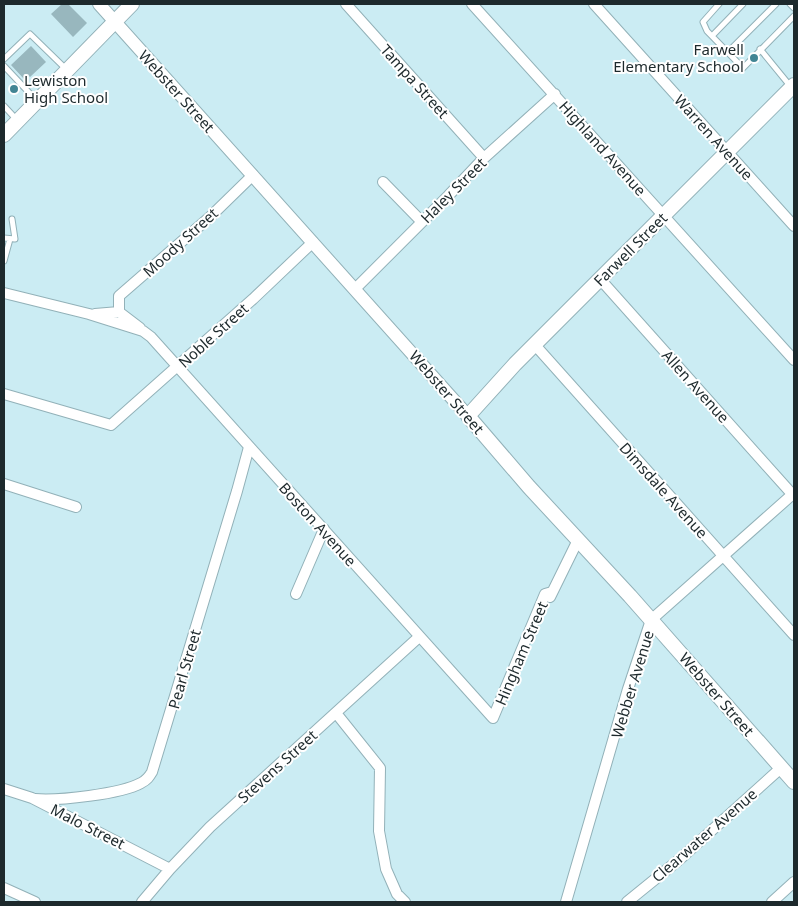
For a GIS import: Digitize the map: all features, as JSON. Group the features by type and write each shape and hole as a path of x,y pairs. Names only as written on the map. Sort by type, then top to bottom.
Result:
{"main road":[{"path":"4,135 132,4"},
{"name":"Farwell Street","path":"468,416 535,345 727,150 793,88"},
{"name":"Webster Street","path":"468,416 794,782"}],"street":[{"name":"Webster Street","path":"99,4 468,416"},
{"name":"Tampa Street","path":"346,4 484,158"},
{"name":"Highland Avenue","path":"472,4 794,360"},
{"name":"Warren Avenue","path":"594,4 794,226"},
{"name":"Haley Street","path":"355,289 484,158 555,94"},
{"name":"Moody Street","path":"119,312 118,296 211,216 253,175"},
{"path":"383,182 422,222"},
{"name":"Noble Street","path":"4,394 111,425 313,242"},
{"name":"Allen Avenue","path":"600,279 793,493"},
{"name":"Boston Avenue","path":"4,294 89,314 143,331"},
{"name":"Boston Avenue","path":"89,314 119,312 150,336 493,718"},
{"name":"Dimsdale Avenue","path":"535,345 794,635"},
{"name":"Pearl Street","path":"34,799 57,800 126,788 146,780 152,772 249,447"},
{"path":"4,484 76,507"},
{"name":"Webber Avenue","path":"566,902 628,689 651,620 793,493"},
{"path":"296,594 324,529"},
{"path":"546,605 578,540"},
{"name":"Hingham Street","path":"493,718 545,594 552,592"},
{"name":"Stevens Street","path":"142,902 210,826 419,637"},
{"path":"336,712 380,768 379,831 386,869 397,894 405,902"},
{"name":"Clearwater Avenue","path":"627,902 680,858 782,767"},
{"name":"Malo Street","path":"4,789 34,799 170,869"},
{"path":"772,902 794,882"},
{"path":"4,888 35,902"}],"lane":[{"path":"719,4 703,22 712,36 743,68 794,16"},
{"path":"712,36 743,4"},
{"path":"728,52 776,4"},
{"path":"790,4 794,8"},
{"path":"4,59 30,34 67,70"},
{"path":"760,49 793,88"},
{"path":"4,66 37,102"},
{"path":"4,106 17,120"},
{"path":"4,261 7,239 15,239 12,219"}],"building":[{"path":"62,4 68,4 87,23 73,37 51,14"},
{"path":"31,46 46,62 30,77 28,75 24,79 11,65"}],"place":[{"name":"Farwell Elementary School","path":"754,58"},
{"name":"Lewiston High School","path":"14,89"}]}
